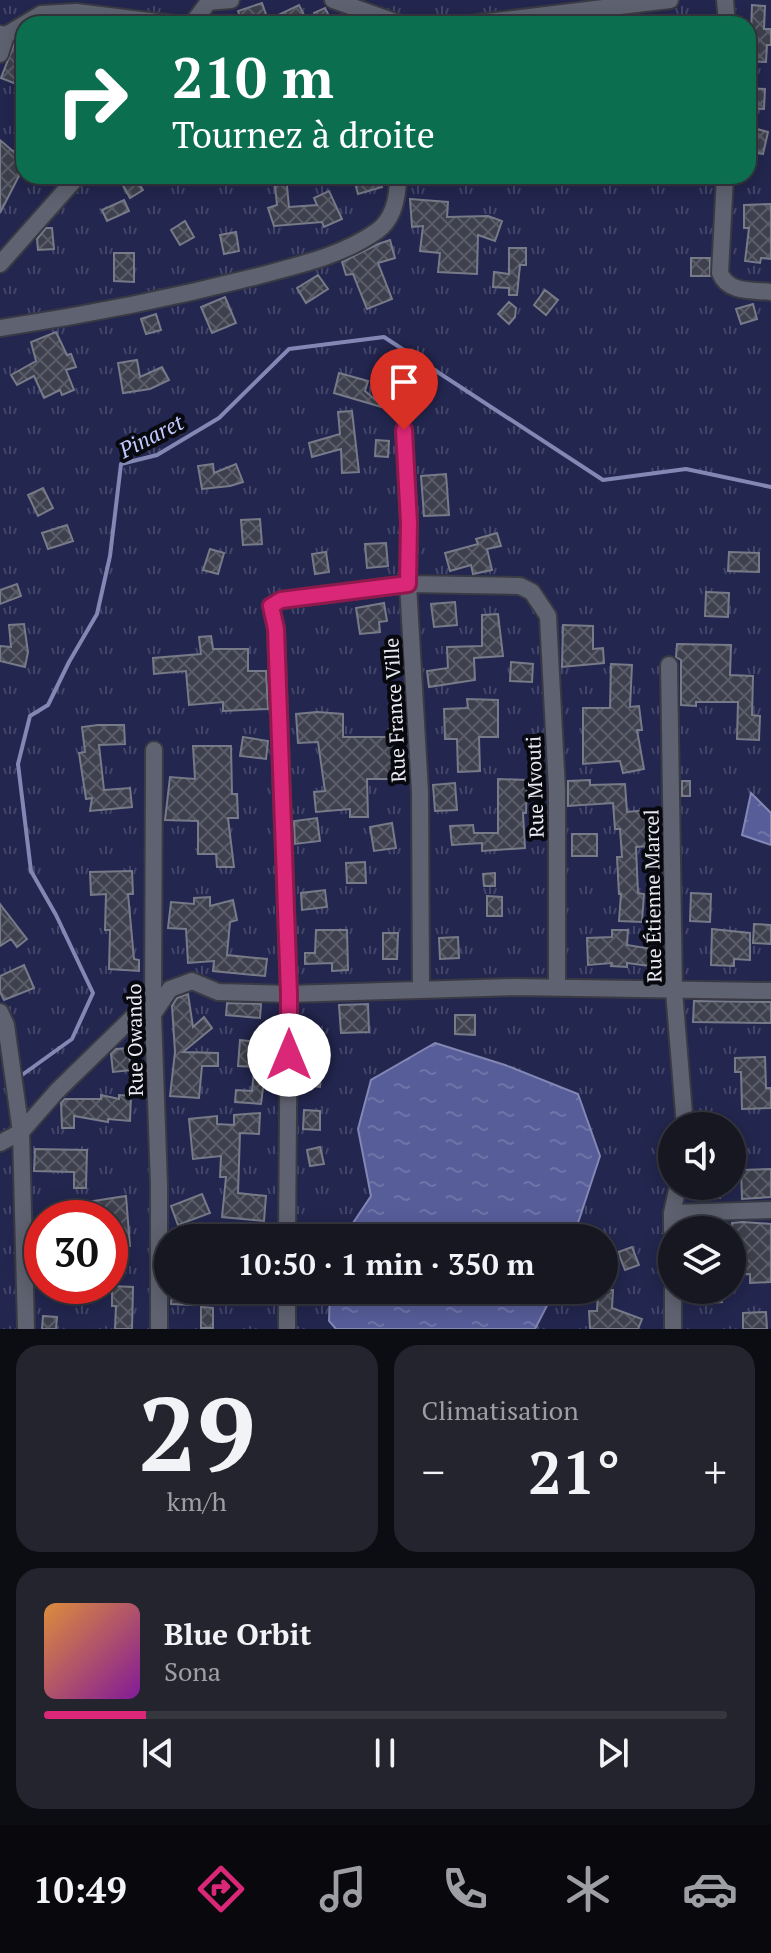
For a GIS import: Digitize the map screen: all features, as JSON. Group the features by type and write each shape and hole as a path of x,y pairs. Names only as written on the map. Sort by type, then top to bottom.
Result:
{"street":[{"path":"209,1 231,0"},
{"path":"333,0 378,16"},
{"path":"537,16 670,0"},
{"path":"37,16 76,12 109,16"},
{"path":"0,54 3,35"},
{"path":"0,264 71,184"},
{"path":"0,328 98,314 326,258 379,230 391,216 398,184"},
{"path":"725,184 720,273 724,283 734,288 771,292"},
{"name":"Rue France Ville","path":"404,430 409,523 408,584 420,792 421,989"},
{"path":"287,1224 289,994 276,629 271,606 281,600 408,584"},
{"name":"Rue Mvouti","path":"408,584 520,586 532,592 548,616 557,790 557,987"},
{"name":"Rue Étienne Marcel","path":"669,665 674,991 684,1112"},
{"name":"Rue Owando","path":"154,750 153,1014 159,1185 159,1329"},
{"path":"0,1143 21,1132 57,1091 134,1016 153,1014 170,989 192,981 218,992 289,994 557,987 771,991"},
{"path":"0,1012 6,1025 21,1132 26,1329"},
{"path":"675,1200 672,1213 771,1210"},
{"path":"287,1304 287,1329"},
{"path":"673,1304 673,1329"}],"green space":[{"path":"0,0 771,0 771,1329 0,1329"}],"water":[{"path":"751,793 771,813 771,845 742,835"},
{"path":"435,1043 505,1065 578,1094 600,1156 578,1224 352,1224 371,1196 358,1129 371,1080"},
{"path":"330,1304 548,1304 535,1329 336,1329 329,1321"}],"building":[{"path":"262,3 267,16 240,16 238,11"},
{"path":"299,5 304,16 276,16"},
{"path":"752,5 765,6 764,29 771,29 766,62 756,61 756,16 752,16"},
{"path":"325,8 329,16 316,16 314,13"},
{"path":"16,41 16,84 1,78"},
{"path":"756,88 765,89 764,109 756,108"},
{"path":"757,129 768,132 763,154 756,153"},
{"path":"0,140 14,152 16,146 16,182 0,213"},
{"path":"122,184 139,184 143,190 130,198"},
{"path":"275,184 287,184 289,207 317,205 314,198 329,191 342,219 324,227 322,222 274,226 268,208 277,205"},
{"path":"355,184 381,184 382,187 358,194"},
{"path":"410,199 448,202 447,217 488,216 502,221 495,241 478,235 477,274 438,272 440,253 420,251 423,226 412,227"},
{"path":"124,200 129,211 107,221 102,210"},
{"path":"771,204 771,259 761,258 760,263 745,261 749,228 744,228 744,205"},
{"path":"185,221 194,237 180,245 171,230"},
{"path":"46,228 52,228 54,249 38,250 37,239"},
{"path":"236,232 239,251 224,254 220,235"},
{"path":"390,240 395,258 378,263 392,299 367,309 353,274 346,275 342,262"},
{"path":"509,248 526,248 526,265 520,265 517,295 509,295 509,288 493,287 494,272 509,274"},
{"path":"114,253 134,253 134,282 114,281"},
{"path":"691,258 710,258 710,276 691,276"},
{"path":"318,275 328,289 306,303 297,288"},
{"path":"545,290 558,300 546,315 534,305"},
{"path":"225,297 236,323 212,333 201,307"},
{"path":"509,302 516,308 515,317 509,324 498,314"},
{"path":"753,304 757,319 741,324 736,309"},
{"path":"156,314 161,330 146,334 141,319"},
{"path":"56,332 76,367 66,370 74,390 62,395 60,390 44,398 34,376 17,385 11,375 36,361 31,342"},
{"path":"137,360 140,377 162,367 169,380 150,389 123,393 118,363"},
{"path":"339,373 368,381 365,391 385,408 334,393"},
{"path":"352,411 359,472 342,473 341,449 312,457 309,443 340,434 338,412"},
{"path":"376,440 389,441 388,457 375,456"},
{"path":"213,464 214,473 236,464 243,482 202,489 198,466"},
{"path":"446,474 449,515 424,516 421,476"},
{"path":"43,488 53,508 38,516 28,495"},
{"path":"260,519 262,544 243,545 241,520"},
{"path":"67,525 73,541 48,549 42,533"},
{"path":"497,533 501,546 487,549 492,570 473,574 471,565 450,571 445,553 478,544 476,539"},
{"path":"386,543 388,566 367,568 365,544"},
{"path":"210,549 224,553 218,574 203,570"},
{"path":"326,552 329,572 315,574 312,554"},
{"path":"729,552 759,553 759,572 728,571"},
{"path":"17,584 21,596 0,604 0,590"},
{"path":"706,592 729,593 728,617 705,616"},
{"path":"455,602 457,625 434,627 431,604"},
{"path":"384,603 387,621 379,622 380,632 360,634 356,608"},
{"path":"498,614 503,656 474,658 475,680 429,687 427,671 448,668 447,647 482,646 482,615"},
{"path":"24,624 28,652 25,667 0,661 0,646 11,647 9,625"},
{"path":"563,625 593,626 593,649 603,648 604,663 562,667"},
{"path":"211,636 213,649 248,649 248,671 266,671 268,709 223,711 223,702 189,705 186,671 154,674 153,658 201,654 199,637"},
{"path":"677,644 731,645 730,675 753,676 752,715 760,716 759,740 737,739 738,702 681,705 681,660 676,657"},
{"path":"511,662 533,664 532,682 510,681"},
{"path":"611,664 632,665 630,707 639,706 642,730 637,730 644,769 623,773 620,761 583,764 583,708 610,708"},
{"path":"467,699 498,700 498,737 479,737 480,771 458,772 457,739 445,739 444,709 468,708"},
{"path":"296,714 343,714 343,737 392,737 393,779 367,779 368,817 350,817 350,809 316,812 314,792 325,791 318,742 298,743"},
{"path":"124,725 125,744 99,745 104,790 130,788 132,807 90,811 92,798 86,799 79,753 85,752 82,727"},
{"path":"243,737 268,741 266,759 240,756"},
{"path":"193,746 231,746 232,794 237,794 238,818 228,818 234,867 217,867 216,854 198,854 198,821 165,820 170,777 195,779"},
{"path":"498,779 527,780 526,813 523,813 525,848 482,851 482,843 452,845 450,826 473,825 474,833 498,833"},
{"path":"590,780 590,785 625,784 627,812 647,810 650,846 636,847 638,893 644,894 642,922 619,921 621,894 617,857 622,857 620,829 615,829 613,803 568,806 568,781"},
{"path":"682,781 690,781 690,796 682,796"},
{"path":"455,783 457,810 435,811 433,785"},
{"path":"317,818 320,841 295,844 294,821"},
{"path":"392,823 396,848 374,851 370,827"},
{"path":"572,834 597,834 597,856 572,856"},
{"path":"365,862 366,883 347,883 346,863"},
{"path":"132,871 133,894 128,894 134,959 139,960 139,971 109,969 110,930 105,930 106,894 91,895 90,872"},
{"path":"495,873 495,886 484,886 483,874"},
{"path":"325,890 327,907 302,910 301,893"},
{"path":"691,893 711,894 710,922 690,921"},
{"path":"487,896 502,897 502,916 487,916"},
{"path":"210,897 210,906 233,900 237,920 230,922 227,955 267,959 265,976 213,971 214,961 188,963 186,929 168,928 171,902 194,904 194,898"},
{"path":"0,904 27,939 17,947 11,939 0,946"},
{"path":"754,924 771,925 771,944 753,943"},
{"path":"712,929 750,933 750,960 734,959 734,966 711,965"},
{"path":"316,930 347,930 348,970 332,971 332,963 305,964 305,953 315,953"},
{"path":"612,930 628,930 627,945 652,949 649,966 627,963 627,967 611,966 612,963 588,965 587,938 612,937"},
{"path":"383,933 398,933 397,959 383,959"},
{"path":"458,937 459,958 440,959 439,938"},
{"path":"24,965 34,988 4,1000 0,992 0,976"},
{"path":"188,994 193,1027 204,1017 212,1028 183,1052 218,1053 218,1066 202,1066 199,1098 170,1096 175,1052 172,1006 177,998"},
{"path":"694,1001 771,1002 771,1023 693,1022"},
{"path":"227,1003 261,1004 260,1018 226,1015"},
{"path":"368,1004 369,1032 341,1033 339,1005"},
{"path":"455,1015 475,1015 475,1035 455,1034"},
{"path":"305,1033 324,1034 320,1087 304,1085"},
{"path":"240,1040 259,1042 257,1067 238,1066"},
{"path":"128,1048 131,1070 113,1072 111,1054 116,1049"},
{"path":"765,1057 766,1088 771,1088 771,1108 742,1109 741,1072 735,1072 735,1058"},
{"path":"254,1071 265,1072 261,1104 235,1102 236,1090 252,1091"},
{"path":"101,1095 119,1099 119,1095 131,1096 130,1121 108,1119 108,1122 74,1116 74,1128 62,1128 61,1103 65,1099 101,1099"},
{"path":"304,1110 320,1111 320,1130 303,1129"},
{"path":"260,1113 259,1134 240,1133 238,1193 266,1196 264,1221 222,1217 226,1177 220,1177 221,1156 193,1159 189,1119 217,1116 217,1124 234,1125 234,1115"},
{"path":"320,1147 324,1164 310,1166 307,1150"},
{"path":"35,1149 87,1150 86,1188 74,1188 74,1172 34,1171"},
{"path":"771,1169 771,1197 746,1199 746,1170"},
{"path":"202,1194 210,1213 178,1224 171,1206"},
{"path":"126,1196 126,1200 100,1200"},
{"path":"746,1222 771,1224 771,1282 750,1283 750,1274 746,1274"},
{"path":"632,1247 639,1265 625,1270 618,1252"},
{"path":"128,1287 133,1287 132,1329 115,1329 116,1306 112,1306 128,1304"},
{"path":"597,1304 612,1304 612,1308 642,1319 638,1329 590,1329 589,1311 597,1311"},
{"path":"201,1307 213,1308 213,1328 201,1328"},
{"path":"766,1312 767,1329 743,1329 743,1313"},
{"path":"43,1316 57,1317 56,1329 42,1329"}],"waterway":[{"name":"Pinaret","path":"18,1075 72,1039 93,993 31,871 18,764 30,716 48,705 97,614 110,556 121,464 157,455 219,418 289,349 384,337 603,480 686,469 771,487"}],"route":[{"path":"289,1055 276,629 271,606 281,600 408,584 409,523 404,430"}]}
